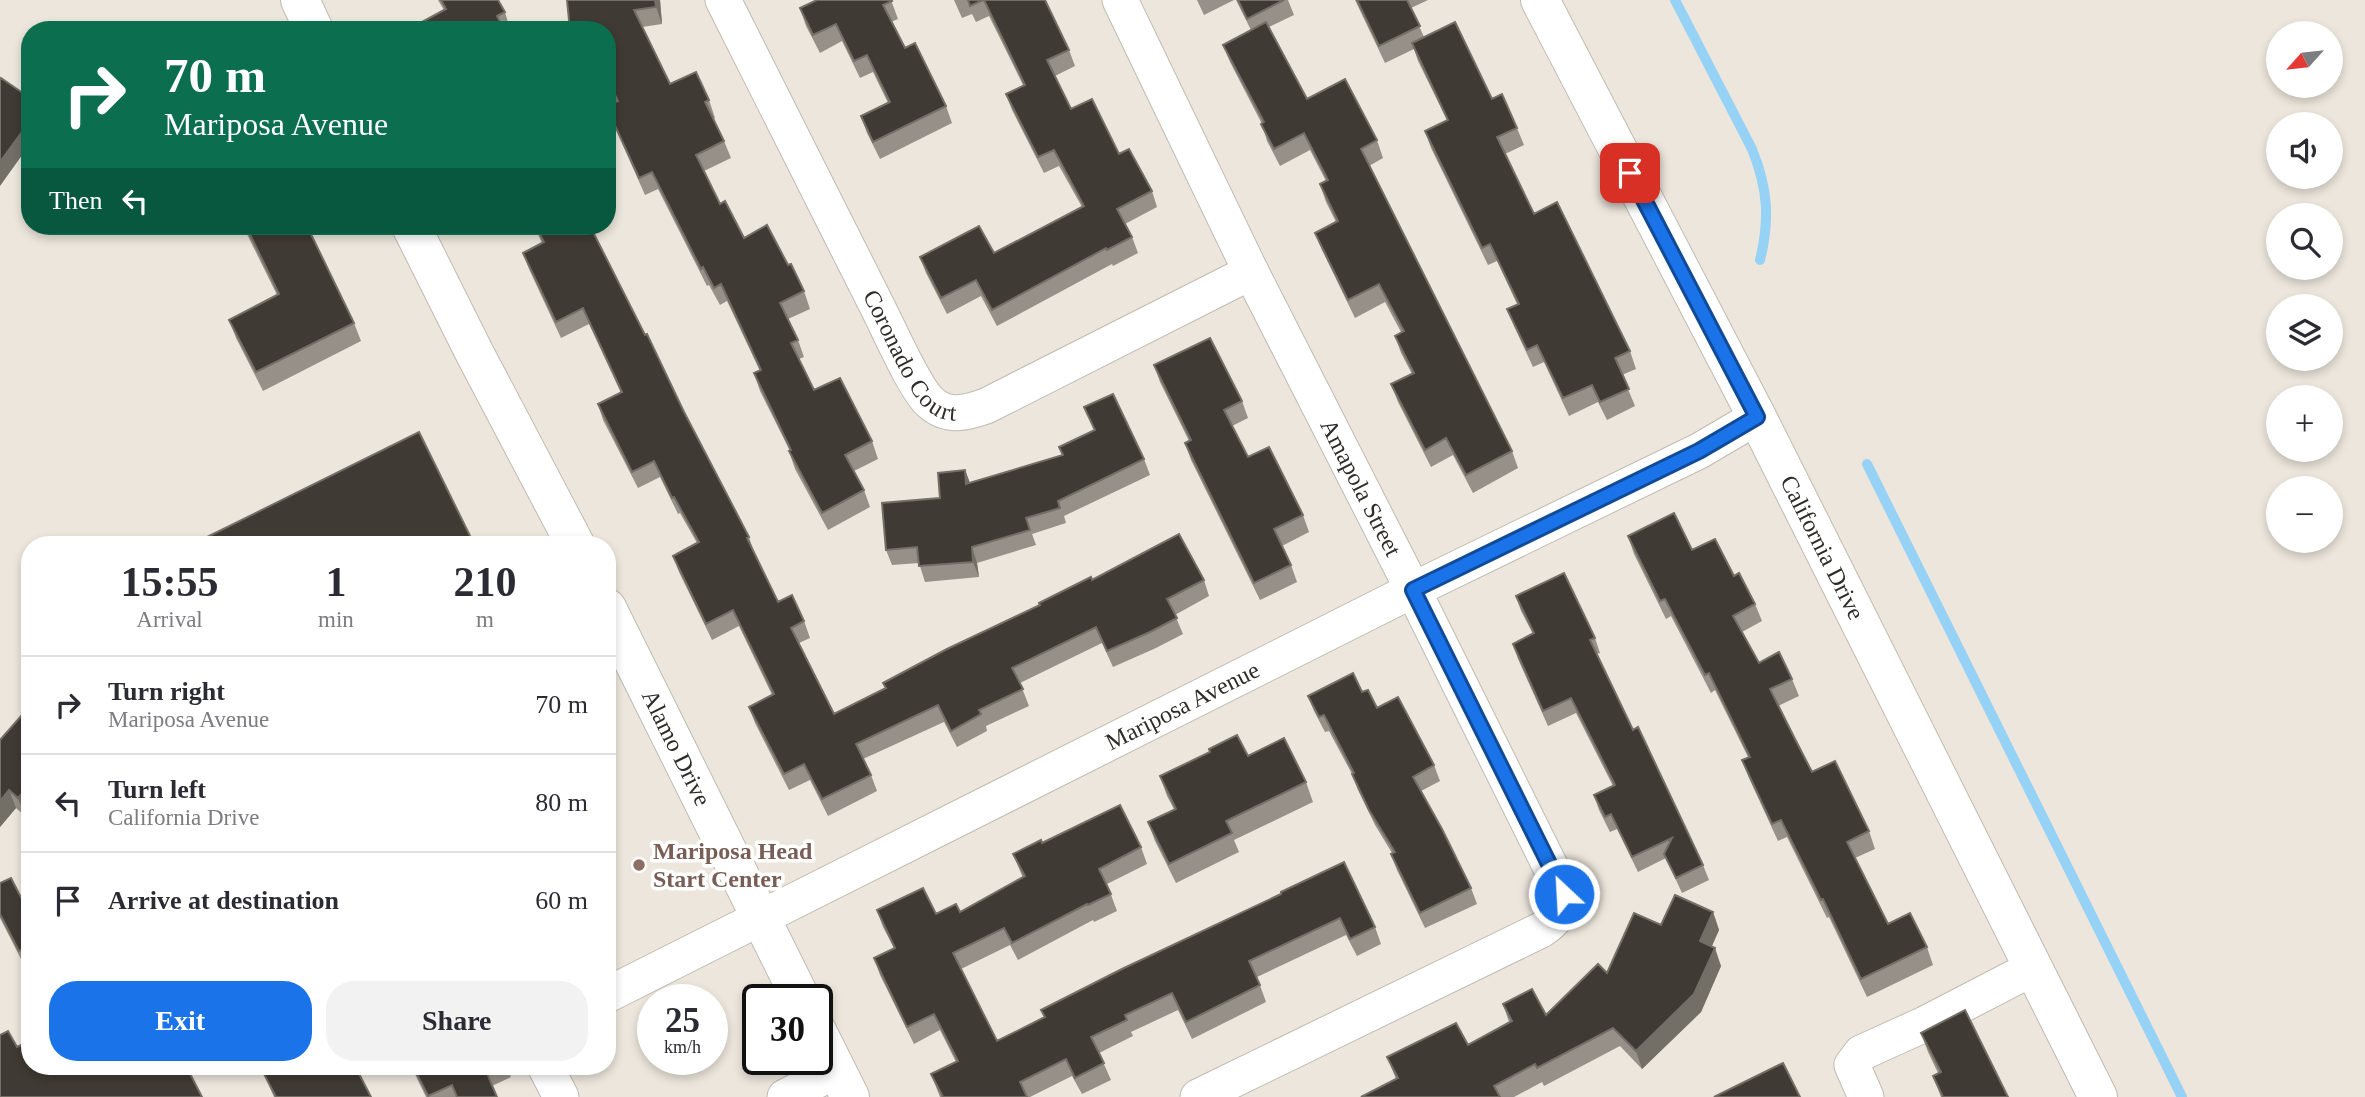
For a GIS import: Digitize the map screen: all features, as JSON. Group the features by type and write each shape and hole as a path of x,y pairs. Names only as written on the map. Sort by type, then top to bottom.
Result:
{"street":[{"path":"299,0 310,21"},
{"name":"Coronado Court","path":"723,0 889,330 921,391 933,406 962,414 986,405 1251,272"},
{"name":"Amapola Street","path":"1120,0 1251,272 1564,894 1560,912 1552,923 1541,930 1198,1097"},
{"name":"California Drive","path":"1540,0 1757,417 2098,1097"},
{"path":"416,235 571,536"},
{"name":"Mariposa Avenue","path":"616,991 1413,590 1699,451 1757,417"},
{"name":"Alamo Drive","path":"616,626 794,984"},
{"path":"1866,1097 1852,1065 1861,1053 2033,968"},
{"path":"785,1097 843,1084 833,1064"},
{"path":"550,1075 561,1097"}],"building":[{"path":"441,0 498,0 505,12 497,16 500,21 424,21 446,9"},
{"path":"567,0 655,0 656,7 634,10 670,84 696,72 709,100 705,102 724,141 696,155 720,204 725,201 744,238 767,225 804,291 780,303 798,340 791,343 814,390 840,378 872,441 845,455 864,490 822,513 789,451 791,450 754,373 761,370 721,284 714,288 703,267 701,269 652,172 639,178 616,128 616,21 569,21"},
{"path":"817,0 891,0 883,5 905,48 915,43 946,106 873,142 861,116 890,102 867,55 854,61 836,24 813,35 800,8"},
{"path":"968,0 983,0 970,6"},
{"path":"984,0 1045,0 1069,50 1047,60 1071,109 1092,99 1119,154 1129,149 1152,191 1117,209 1132,237 1107,250 1106,248 992,310 976,280 941,298 920,257 979,226 994,253 1084,206 1054,150 1038,157 1006,94 1025,85"},
{"path":"1238,0 1284,0 1247,19"},
{"path":"1357,0 1407,0 1420,26 1379,46"},
{"path":"1266,22 1307,99 1345,79 1377,140 1361,149 1512,451 1466,475 1446,438 1425,450 1391,384 1414,373 1395,336 1404,331 1379,284 1348,300 1315,233 1338,221 1320,184 1328,180 1304,133 1274,149 1261,124 1264,122 1223,45"},
{"path":"1455,22 1492,99 1502,94 1517,128 1497,137 1534,214 1557,202 1630,351 1615,358 1629,389 1600,402 1592,385 1563,398 1537,345 1527,350 1507,309 1519,304 1490,244 1482,248 1425,131 1448,120 1412,43"},
{"path":"1,78 21,92 21,133 0,162"},
{"path":"250,235 311,235 354,323 256,372 229,320 279,294"},
{"path":"540,235 595,235 749,537 747,538 778,602 792,595 804,621 791,628 834,714 886,688 883,683 947,649 1040,605 1039,603 1091,577 1092,580 1179,534 1204,580 1167,599 1177,618 1150,632 1107,651 1096,627 1012,668 1023,689 979,710 981,714 951,731 938,705 856,744 871,775 822,799 804,764 784,774 749,707 774,694 733,610 706,624 673,556 699,542 674,497 672,498 654,461 632,472 598,404 622,392 583,308 556,322 523,253 544,242"},
{"path":"1210,338 1242,401 1224,410 1248,457 1269,447 1303,515 1274,529 1291,565 1254,583 1185,443 1191,440 1154,365"},
{"path":"1113,394 1144,459 1058,501 1060,508 1026,518 1030,530 972,547 973,562 919,566 917,547 886,550 882,503 940,498 938,473 965,470 966,484 1063,455 1059,447 1095,430 1084,407"},
{"path":"419,432 470,536 209,536"},
{"path":"1674,513 1692,550 1715,539 1734,576 1739,573 1755,604 1733,616 1759,663 1779,652 1792,679 1770,689 1812,772 1835,761 1869,831 1847,842 1888,924 1910,913 1927,947 1861,979 1781,820 1772,824 1742,760 1750,757 1709,673 1705,675 1665,599 1660,601 1628,536"},
{"path":"1564,573 1595,638 1590,640 1633,730 1638,727 1703,865 1676,878 1664,854 1672,838 1632,857 1611,814 1605,817 1594,795 1615,785 1571,698 1543,711 1513,644 1534,633 1516,596"},
{"path":"1353,673 1362,692 1368,690 1377,708 1398,697 1434,765 1413,777 1471,888 1420,913 1391,854 1395,852 1369,810 1352,774 1354,773 1324,715 1319,717 1308,696"},
{"path":"21,716 21,795 18,798 9,790 0,801 0,740"},
{"path":"1237,735 1248,756 1284,738 1306,782 1226,821 1232,833 1169,864 1148,822 1176,809 1160,776 1210,752 1209,749"},
{"path":"1120,805 1141,847 1099,869 1111,894 1012,943 1004,928 953,953 997,1041 1045,1017 1041,1010 1344,862 1375,927 1350,939 1340,918 1249,961 1260,985 1186,1022 1172,993 1125,1015 1127,1020 1091,1037 1104,1063 1075,1078 1066,1059 1020,1082 1027,1097 943,1097 931,1074 958,1061 934,1014 907,1027 874,958 895,948 877,910 923,888 936,914 956,904 960,912 1025,876 1013,854"},
{"path":"11,878 21,897 19,951 0,914 0,883"},
{"path":"1675,895 1713,912 1700,941 1715,948 1694,994 1636,1051 1613,1028 1537,1068 1535,1064 1494,1086 1500,1097 1361,1097 1398,1078 1387,1057 1456,1023 1468,1045 1512,1021 1503,1004 1532,989 1546,1015 1598,964 1607,973 1634,913 1661,925"},
{"path":"1965,1010 2008,1097 1943,1097 1933,1076 1941,1072 1921,1033"},
{"path":"8,1031 17,1047 21,1045 21,1075 191,1075 202,1097 0,1097 0,1035"},
{"path":"1783,1063 1800,1097 1714,1097"},
{"path":"265,1075 360,1075 371,1097 276,1097"},
{"path":"418,1075 488,1075 497,1097 457,1097 452,1085 428,1096"}],"waterway":[{"path":"1675,0 1752,149 1757,164 1766,204 1760,260"},
{"path":"1867,464 2182,1097"}],"place":[{"name":"Mariposa Head Start Center","path":"639,865"}],"route":[{"path":"1564,894 1413,590 1699,451 1757,417 1630,173"}]}
